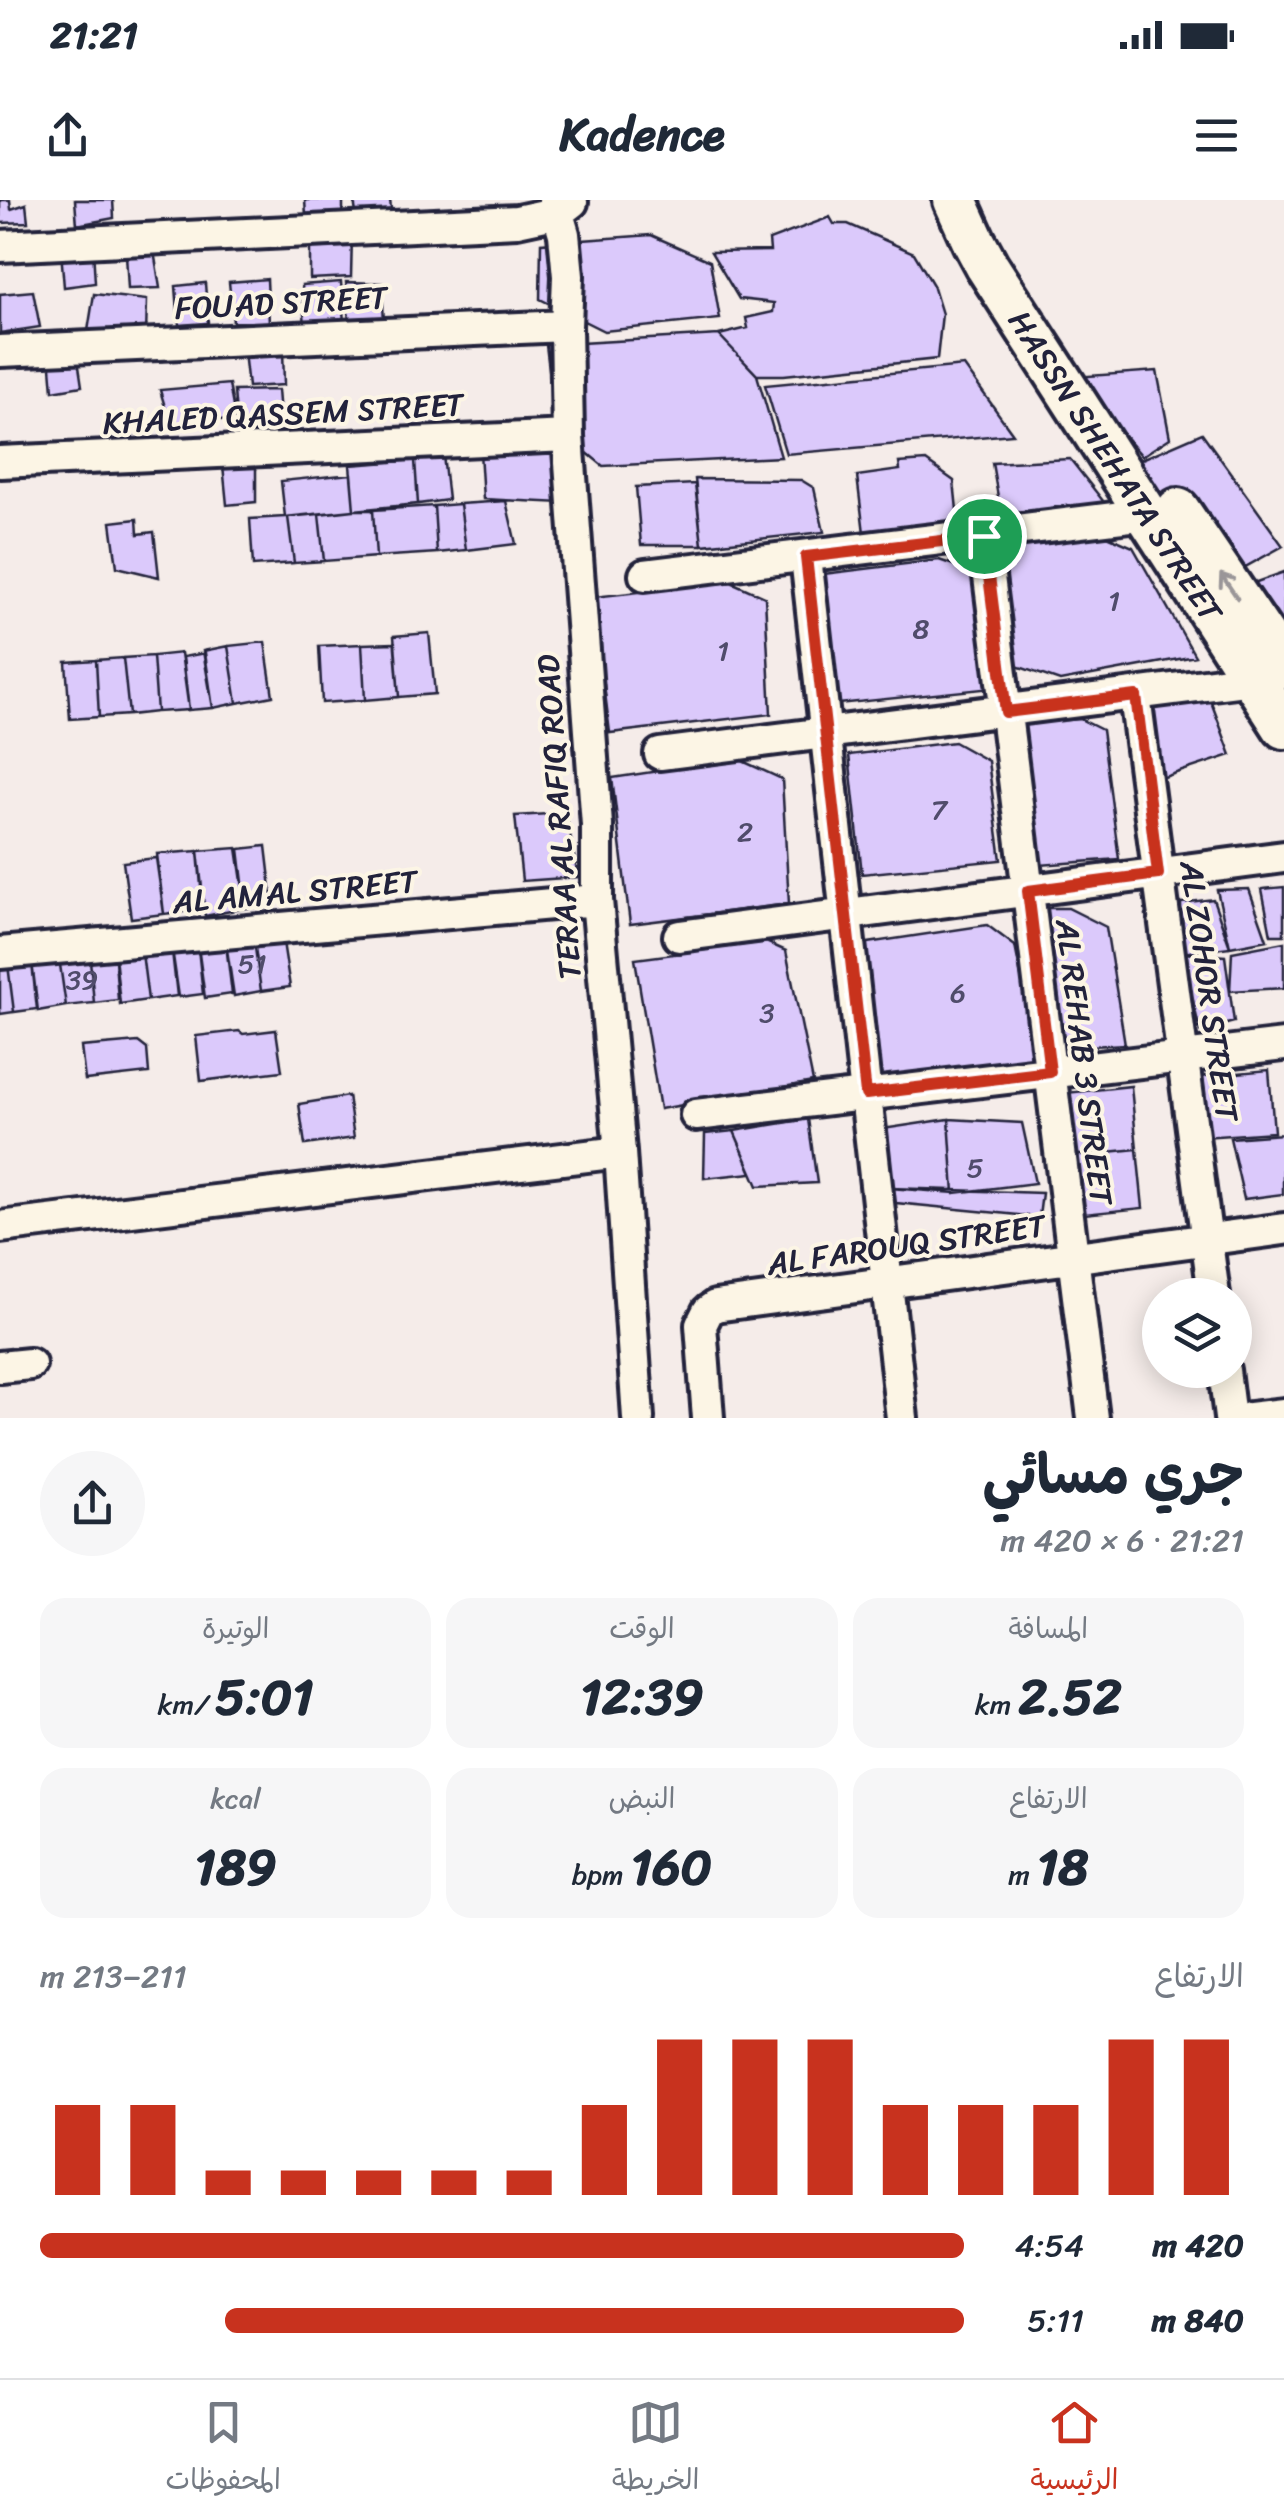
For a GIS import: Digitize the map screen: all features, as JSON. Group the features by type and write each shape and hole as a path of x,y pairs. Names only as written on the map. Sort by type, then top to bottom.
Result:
{"main road":[{"name":"HASSN SHEHATA STREET","path":"955,200 987,266 1147,514 1268,673"},
{"name":"HASSN SHEHATA STREET","path":"981,200 1008,254 1268,673 1284,726"}],"street":[{"path":"0,246 517,221 562,204"},
{"name":"TERAA AL RAFIQ ROAD","path":"562,204 568,276 568,436 596,825 597,900 620,1152 629,1417"},
{"name":"FOUAD STREET","path":"0,351 566,326"},
{"name":"KHALED QASSEM STREET","path":"0,462 568,436"},
{"path":"645,575 1147,514"},
{"name":"AL REHAB 3 STREET","path":"984,536 1093,1418"},
{"path":"806,557 902,1418"},
{"path":"660,754 1136,696 1268,673"},
{"name":"AL ZOHOR STREET","path":"1136,696 1212,1278"},
{"path":"679,936 1284,857"},
{"name":"AL AMAL STREET","path":"0,953 597,900"},
{"path":"696,1114 1284,1045"},
{"path":"0,1227 620,1152"},
{"name":"AL FAROUQ STREET","path":"708,1418 701,1326 715,1306 1284,1229"},
{"path":"1226,1388 1230,1418"},
{"path":"1250,1418 1284,1414"}],"building":[{"path":"0,200 10,200 11,209 26,204 28,222 0,223"},
{"path":"75,200 113,200 114,218 77,225"},
{"path":"305,200 343,200 343,217 306,216"},
{"path":"354,200 390,200 392,217 357,220"},
{"path":"830,217 834,224 848,224 914,253 933,285 942,314 937,359 757,375 719,335 748,328 746,318 773,312 774,303 739,299 711,252 770,251 769,240"},
{"path":"352,235 351,277 310,279 310,237"},
{"path":"651,235 710,261 720,319 604,331 540,299 541,243"},
{"path":"93,249 95,283 64,287 61,251"},
{"path":"154,251 160,288 128,289 126,254"},
{"path":"267,279 269,323 233,322 229,282"},
{"path":"341,282 344,323 305,327 302,285"},
{"path":"346,282 382,283 384,323 349,324"},
{"path":"205,283 208,323 179,325 176,286"},
{"path":"33,291 40,327 0,333 0,294"},
{"path":"94,294 147,300 146,336 87,337"},
{"path":"719,335 757,375 781,457 603,466 556,427 546,345"},
{"path":"283,348 284,385 248,387 244,352"},
{"path":"77,353 82,386 53,391 50,355"},
{"path":"964,366 1013,434 786,454 765,385"},
{"path":"1157,371 1170,438 1142,456 1074,377"},
{"path":"229,384 235,418 171,427 160,390"},
{"path":"278,390 281,427 237,427 234,391"},
{"path":"1202,433 1283,546 1211,586 1128,465"},
{"path":"543,447 561,464 562,503 483,499 480,452"},
{"path":"443,455 448,500 418,504 413,458"},
{"path":"1070,459 1111,511 1003,525 992,463"},
{"path":"415,460 418,504 354,510 350,465"},
{"path":"926,461 954,481 959,529 865,541 857,476 900,470 899,463"},
{"path":"256,463 256,502 227,505 223,465"},
{"path":"351,474 354,510 285,517 281,481"},
{"path":"695,479 801,480 814,488 824,532 702,545"},
{"path":"695,484 702,545 641,545 636,487"},
{"path":"506,501 516,544 466,550 460,504"},
{"path":"460,504 466,550 437,553 434,506"},
{"path":"434,506 437,553 376,557 373,510"},
{"path":"373,510 376,557 324,561 319,514"},
{"path":"319,514 324,561 294,563 288,517"},
{"path":"288,517 294,563 253,566 250,519"},
{"path":"137,519 138,534 154,532 159,577 117,567 111,522"},
{"path":"1091,529 1133,547 1195,656 1060,681 1005,662 996,549"},
{"path":"939,560 974,572 993,688 829,705 815,575"},
{"path":"1284,572 1284,693 1218,596"},
{"path":"731,582 765,597 771,714 610,733 593,597"},
{"path":"429,633 435,694 399,697 394,636"},
{"path":"265,642 273,696 237,703 228,646"},
{"path":"395,643 399,697 365,700 362,644"},
{"path":"362,644 365,700 322,703 319,646"},
{"path":"228,646 237,703 213,708 203,651"},
{"path":"181,653 189,710 157,712 153,656"},
{"path":"205,653 213,708 189,710 183,657"},
{"path":"153,656 157,712 129,715 123,658"},
{"path":"123,658 129,715 99,717 96,660"},
{"path":"96,660 99,717 70,719 66,662"},
{"path":"1145,698 1210,699 1231,755 1146,783"},
{"path":"1080,719 1102,730 1119,859 1040,865 1022,724"},
{"path":"954,742 988,761 1001,860 862,874 849,755"},
{"path":"738,759 782,779 789,904 630,924 612,778"},
{"path":"566,813 578,877 522,881 515,816"},
{"path":"266,846 273,905 246,908 239,849"},
{"path":"237,848 246,908 205,916 198,851"},
{"path":"198,851 203,910 164,914 157,854"},
{"path":"156,858 164,914 131,918 123,862"},
{"path":"1284,887 1284,935 1271,935 1262,889"},
{"path":"1249,889 1267,940 1230,947 1217,890"},
{"path":"1213,899 1230,947 1182,953 1181,903"},
{"path":"1033,908 1068,908 1106,927 1125,1044 1058,1048"},
{"path":"987,925 1015,946 1039,1068 877,1084 854,945"},
{"path":"281,929 290,987 261,991 253,933"},
{"path":"253,933 261,991 234,996 225,936"},
{"path":"225,936 232,994 205,998 197,939"},
{"path":"197,939 203,994 179,997 171,942"},
{"path":"171,942 177,996 148,1000 141,945"},
{"path":"766,942 786,951 813,1082 660,1109 635,959"},
{"path":"1284,942 1284,988 1230,991 1232,952"},
{"path":"141,945 148,1000 120,1004 114,947"},
{"path":"114,947 118,1000 94,1003 89,949"},
{"path":"89,949 94,1003 66,1006 58,951"},
{"path":"58,951 66,1006 38,1011 31,954"},
{"path":"1182,953 1225,956 1234,1022 1200,1031"},
{"path":"31,954 37,1009 14,1012 7,957"},
{"path":"0,957 7,957 14,1012 0,1014"},
{"path":"276,1030 282,1071 201,1081 196,1036"},
{"path":"138,1042 147,1049 149,1073 85,1080 81,1047"},
{"path":"1269,1070 1274,1132 1203,1137 1194,1077"},
{"path":"1131,1086 1137,1149 1069,1156 1066,1093"},
{"path":"348,1096 354,1138 305,1145 299,1104"},
{"path":"808,1119 817,1183 758,1186 734,1131"},
{"path":"949,1119 954,1193 890,1188 876,1130"},
{"path":"949,1119 1022,1123 1035,1183 954,1193"},
{"path":"734,1131 752,1173 704,1178 705,1134"},
{"path":"1283,1134 1283,1194 1244,1199 1230,1138"},
{"path":"1137,1149 1143,1208 1075,1215 1069,1156"},
{"path":"890,1188 1042,1193 1039,1217 896,1203"}],"route":[{"path":"984,536 1006,712 1136,696 1158,874 1028,891 1050,1072 866,1094 806,557 984,536"}]}
